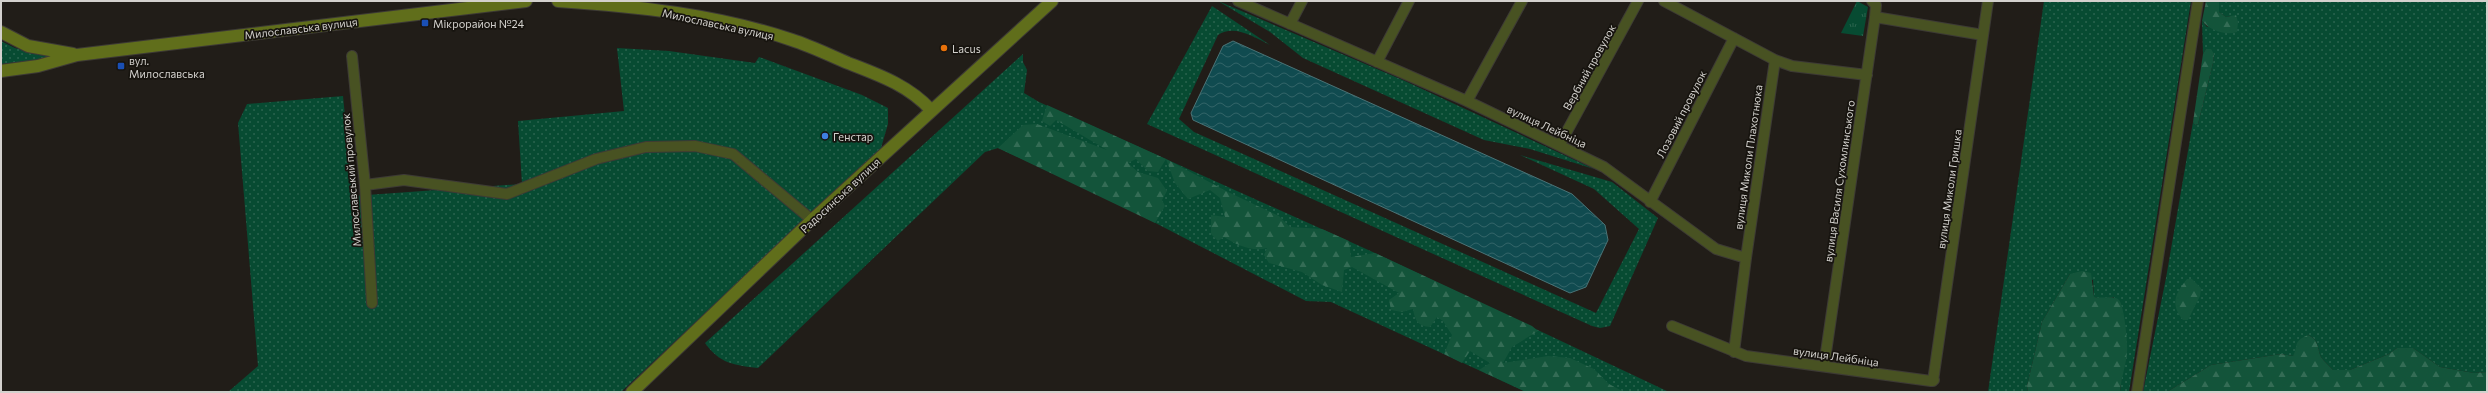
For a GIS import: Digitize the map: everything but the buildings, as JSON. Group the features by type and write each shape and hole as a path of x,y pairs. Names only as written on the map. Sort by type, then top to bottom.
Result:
{"main road":[{"name":"Милославська вулиця","path":"1,71 38,66 77,55 526,1"},
{"name":"Милославська вулиця","path":"558,1 654,11 726,23 773,34 793,40 895,82 918,95 931,110"},
{"name":"Радосинська вулиця","path":"632,392 812,220 1052,1"},
{"name":"Милославська вулиця","path":"1,32 28,46 77,55"}],"street":[{"name":"вулиця Лейбніца","path":"1238,1 1467,101 1604,166 1650,202 1716,249 1746,258"},
{"path":"1290,24 1302,1"},
{"path":"1377,62 1409,1"},
{"path":"1467,101 1522,1"},
{"name":"Вербний провулок","path":"1560,144 1638,1"},
{"path":"1664,1 1774,60 1792,66 1866,75"},
{"name":"вулиця Василя Сухомлинського","path":"1824,366 1875,17 1876,5 1872,1"},
{"name":"вулиця Миколи Гришка","path":"1934,380 1988,1"},
{"path":"2137,392 2198,1"},
{"path":"1875,17 1983,35"},
{"name":"Лозовий провулок","path":"1650,202 1734,38"},
{"name":"Милославський провулок","path":"352,56 365,185 372,303"},
{"name":"вулиця Миколи Плахотнюка","path":"1746,258 1774,60"},
{"path":"365,185 404,180 507,194 596,159 646,147 695,146 733,154 812,220"},
{"path":"1734,352 1746,258"},
{"name":"вулиця Лейбніца","path":"1672,326 1746,356 1931,381 1934,380"}],"green space":[{"path":"1218,1 1405,81 1594,169 1530,149 1484,140 1303,58 1270,32"},
{"path":"1857,1 1868,7 1863,36 1841,33"},
{"path":"2044,1 2191,1 2129,392 2120,392 2122,373 2114,297 2101,299 2094,297 2093,280 2070,274 2042,322 2027,386 2028,392 1988,392"},
{"path":"2206,1 2219,1 2219,12 2226,17 2236,15 2238,22 2237,32 2223,33 2209,27 2202,21"},
{"path":"2219,1 2487,1 2487,372 2474,373 2440,367 2413,348 2397,348 2389,354 2350,370 2333,370 2321,357 2314,339 2308,335 2293,356 2281,354 2211,365 2167,392 2143,392 2166,278 2193,122 2195,125 2198,124 2213,63 2214,54 2206,49 2203,54 2202,21 2207,27 2232,16 2226,17 2219,12"},
{"path":"1212,6 1270,45 1251,35 1237,31 1224,32 1218,35 1179,119 1194,132 1596,313 1639,229 1594,189 1520,155 1612,182 1658,218 1610,326 1600,328 1592,326 1147,124"},
{"path":"1,41 15,48 53,58 1,64"},
{"path":"617,48 669,51 755,63 759,57 862,95 888,108 888,124 881,148 621,392 228,392 258,366 238,123 247,104 343,96 353,196 522,184 518,121 624,111"},
{"path":"2206,49 2211,49 2214,54 2213,63 2198,124 2195,125 2193,122 2203,54"},
{"path":"1023,54 1023,62 1027,70 1024,93 1039,102 1375,253 1669,392 1526,392 1331,302 1306,301 1113,201 998,148 985,152 758,368 728,362 716,355 711,350 705,343"},
{"path":"1047,105 1166,159 1158,172 1148,171 1136,159 1128,163 1138,172 1158,178 1167,191 1162,200 1165,206 1155,223 998,148 1023,125 1037,124 1107,150 1056,120 1050,126 1042,121"},
{"path":"1166,159 1228,192 1279,216 1290,227 1322,229 1349,241 1351,257 1375,253 1532,326 1538,331 1512,347 1503,363 1548,356 1570,358 1594,369 1609,384 1624,392 1526,392 1479,370 1490,363 1470,351 1462,363 1444,354 1452,335 1443,321 1437,317 1430,327 1418,322 1413,309 1402,312 1391,310 1389,300 1399,293 1352,267 1344,270 1342,292 1322,285 1302,272 1269,263 1264,255 1267,248 1256,249 1245,247 1224,237 1218,241 1211,234 1211,215 1225,217 1220,198 1210,190 1188,199 1175,183"},
{"path":"2082,271 2091,273 2094,297 2114,298 2119,300 2121,303 2127,347 2120,392 2028,392 2027,386 2042,322 2070,274"},
{"path":"2187,279 2192,279 2201,288 2200,296 2188,320 2183,320 2176,309 2175,304 2179,289"},
{"path":"2308,335 2314,339 2321,357 2333,370 2350,370 2389,354 2397,348 2413,348 2440,367 2474,373 2487,372 2487,392 2167,392 2211,365 2281,354 2293,356 2298,342 2303,337"}],"water":[{"path":"1233,41 1572,194 1605,225 1608,240 1586,287 1570,293 1193,120 1191,113 1223,46"}],"place":[{"name":"Мікрорайон №24","path":"425,23"},
{"name":"Lacus","path":"944,48"},
{"name":"вул. Милославська","path":"121,66"},
{"name":"Генстар","path":"825,136"}]}
